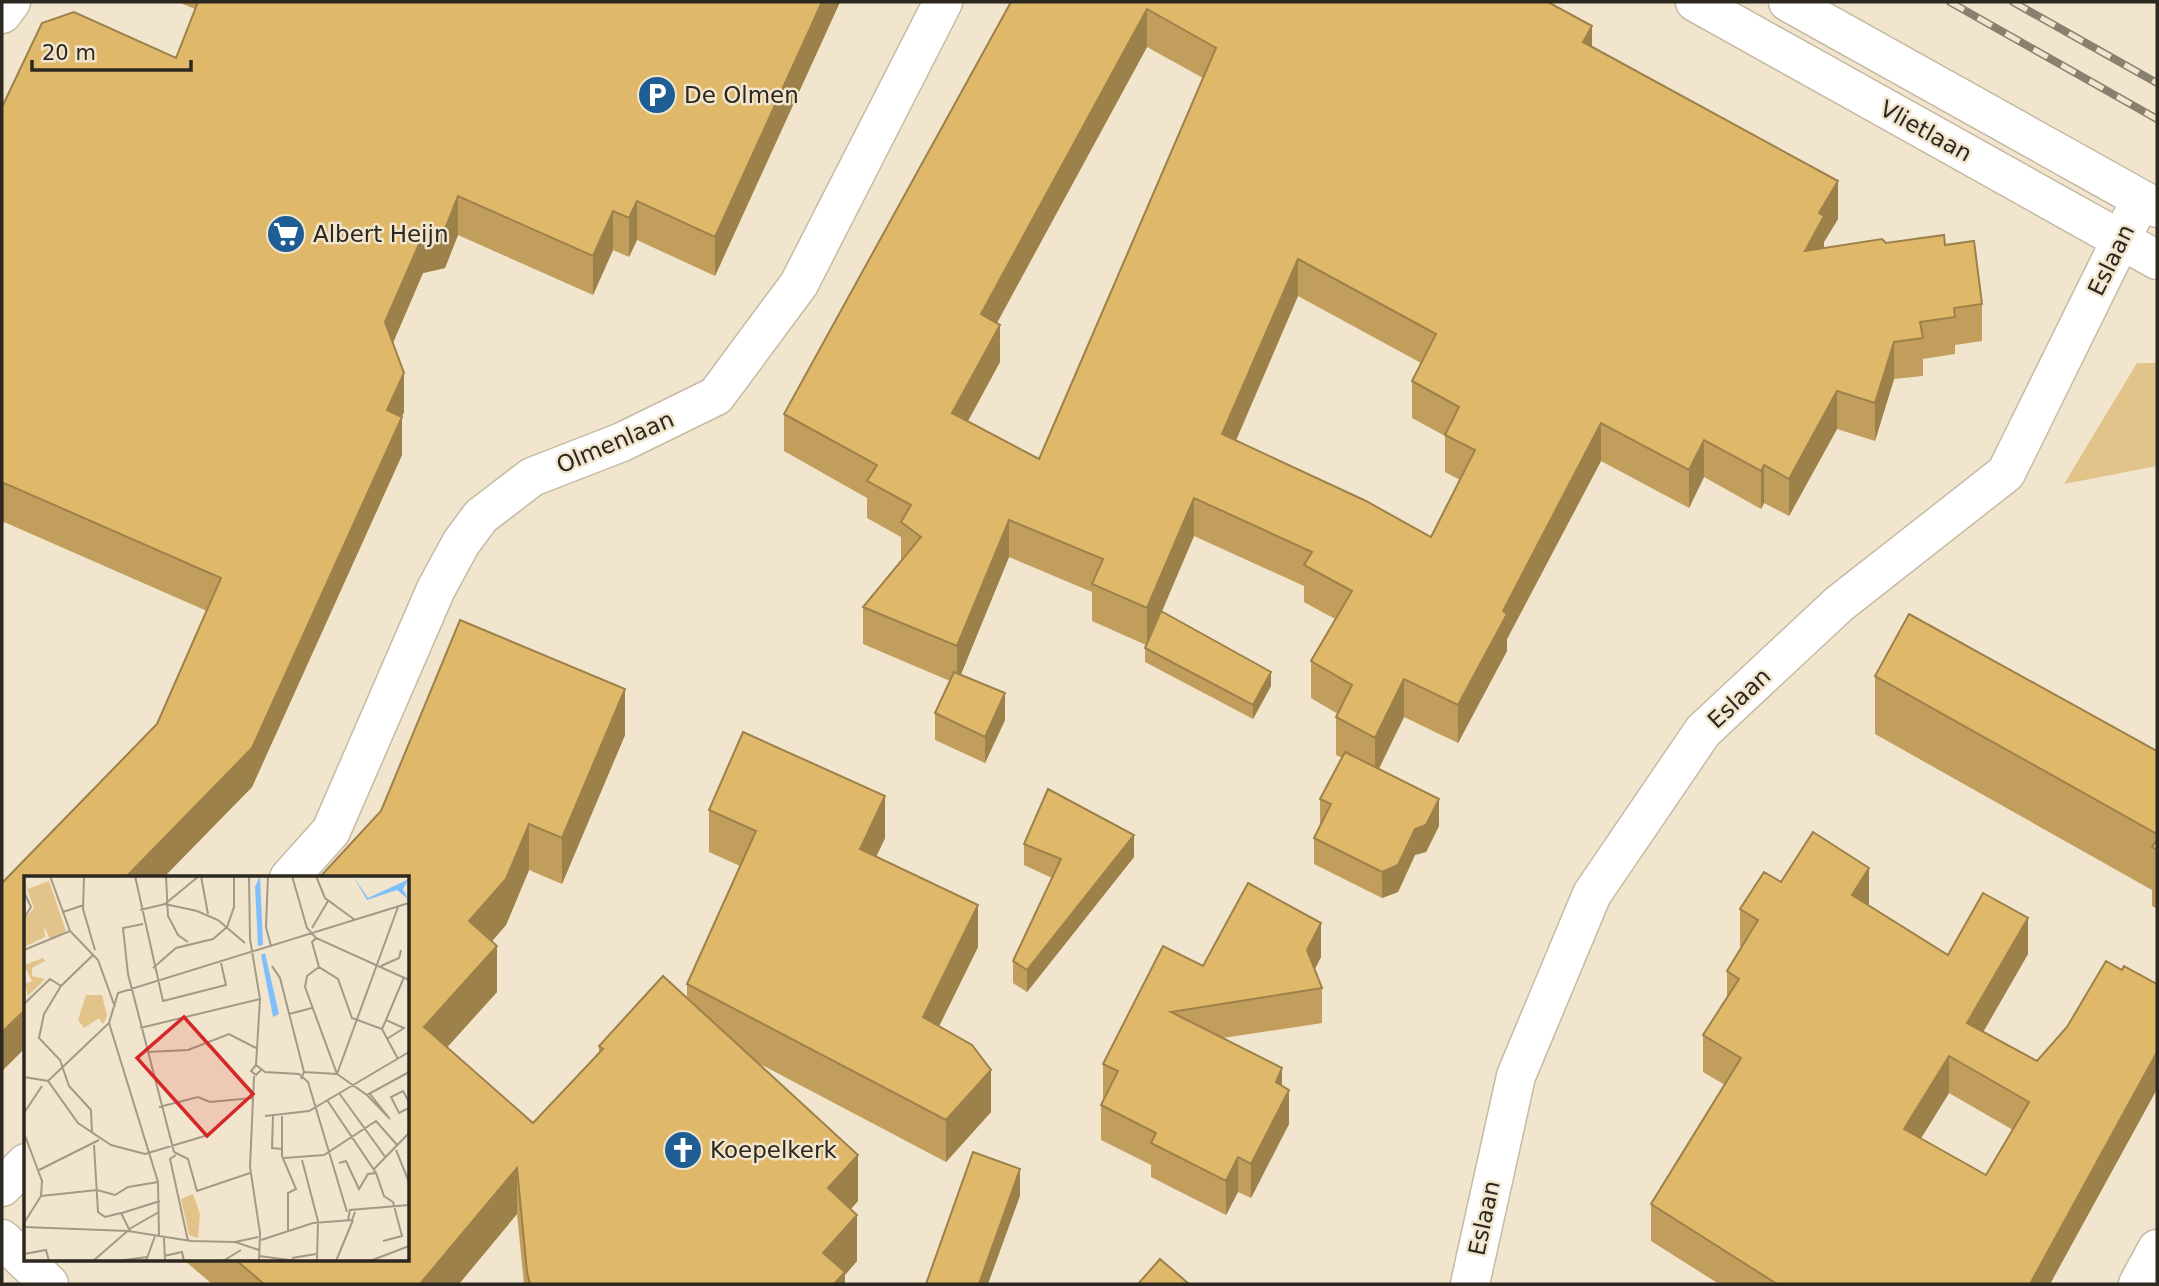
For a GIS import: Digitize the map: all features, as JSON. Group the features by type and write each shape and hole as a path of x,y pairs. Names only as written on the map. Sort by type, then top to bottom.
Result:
{"street":[{"path":"2,13 11,2"},
{"name":"Olmenlaan","path":"291,876 331,831 436,589 461,543 481,516 532,477 621,442 716,396 799,284 943,2"},
{"name":"Vlietlaan","path":"1695,2 2157,260"},
{"name":"Vlietlaan","path":"1788,2 2149,203"},
{"name":"Eslaan","path":"1470,1284 1516,1076 1592,894 1703,731 1839,604 2006,473 2121,240 2149,203"},
{"path":"2,1187 24,1165"},
{"path":"2,1239 24,1260"},
{"path":"2138,1284 2157,1249"},
{"path":"26,1262 49,1284"}],"shaded area":[{"path":"2137,363 2157,363 2157,466 2064,484"}],"building":[{"path":"198,2 822,2 715,237 637,201 629,218 613,211 593,256 458,196 445,229 423,235 385,322 404,373 387,410 402,417 252,748 127,876 24,876 24,1011 2,1032 2,883 157,724 221,578 4,483 2,487 2,107 42,23 74,12 176,58"},
{"path":"1011,2 1548,2 1592,26 1583,42 1838,181 1819,213 1824,216 1805,251 1882,239 1886,243 1944,235 1945,245 1974,241 1982,304 1954,308 1955,317 1920,322 1923,338 1894,342 1875,403 1837,391 1789,479 1764,465 1761,471 1704,440 1689,470 1601,423 1503,611 1507,614 1458,705 1404,679 1375,738 1336,717 1352,685 1311,661 1352,591 1304,565 1312,552 1194,498 1147,608 1092,584 1103,559 1009,520 957,646 863,607 921,537 901,522 911,505 867,481 877,465 784,414","holes":["1147,9 1216,48 1039,459 952,413 1000,325 981,314","1298,259 1436,334 1412,381 1459,407 1445,435 1475,450 1431,537 1366,501 1222,434"]},
{"path":"1161,611 1271,672 1253,705 1145,648"},
{"path":"1909,614 2157,751 2157,834 1875,676"},
{"path":"460,620 625,689 562,838 529,824 506,879 469,921 497,946 424,1027 533,1123 603,1049 599,1046 663,976 858,1155 828,1188 857,1215 823,1253 845,1272 834,1284 530,1284 517,1168 420,1284 264,1284 238,1262 410,1262 410,876 321,876 381,811"},
{"path":"954,672 1005,693 985,737 935,713"},
{"path":"743,732 885,796 860,849 978,905 923,1017 972,1045 991,1070 946,1120 687,984 756,831 709,810"},
{"path":"1345,752 1439,799 1426,825 1415,829 1398,865 1382,872 1314,838 1331,804 1320,799"},
{"path":"1048,789 1134,835 1027,970 1013,961 1061,859 1024,844"},
{"path":"1813,832 1869,868 1852,895 1948,955 1983,893 2028,918 1967,1023 2037,1061 2067,1027 2106,961 2122,970 2124,966 2157,984 2157,1052 2030,1284 1777,1284 1651,1204 1741,1058 1703,1035 1739,979 1727,971 1758,920 1740,909 1764,872 1781,882","holes":["1949,1056 2029,1102 1986,1175 1904,1129"]},
{"path":"1248,883 1321,923 1307,950 1322,988 1171,1012 1282,1068 1276,1082 1289,1090 1251,1164 1238,1157 1226,1181 1151,1143 1156,1133 1101,1105 1118,1071 1103,1064 1163,946 1203,966"},
{"path":"973,1152 1020,1169 979,1284 926,1284"},
{"path":"1160,1259 1189,1284 1138,1284"}],"railway":[{"path":"1950,2 2157,119"},
{"path":"2013,2 2157,83"}],"place":[{"name":"De Olmen","path":"657,95"},
{"name":"Albert Heijn","path":"286,234"},
{"name":"Koepelkerk","path":"683,1150"}]}
